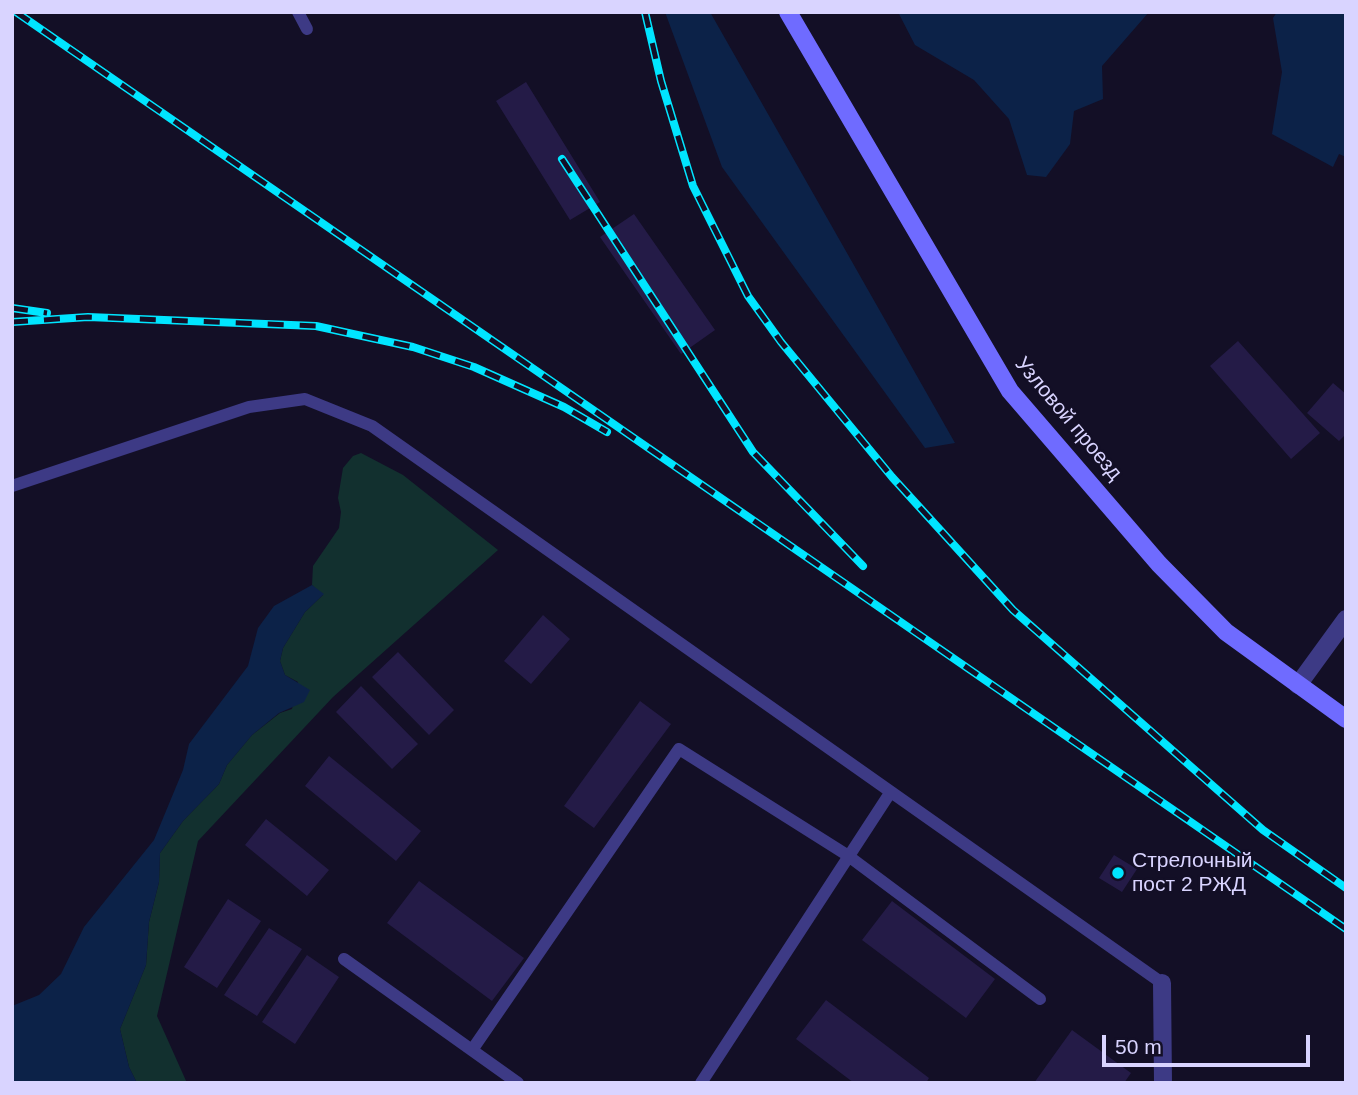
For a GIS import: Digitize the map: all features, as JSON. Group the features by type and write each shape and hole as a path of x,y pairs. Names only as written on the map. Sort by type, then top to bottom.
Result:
{"street":[{"name":"Узловой проезд","path":"788,12 1010,391 1159,564 1226,632 1346,719"},
{"path":"1298,685 1346,619"},
{"path":"1162,983 1163,1083"}],"lane":[{"path":"298,12 307,29"},
{"path":"12,486 249,407 305,399 372,426 1162,983"},
{"path":"471,1050 679,749 847,855 1040,999"},
{"path":"701,1083 847,855 890,793"},
{"path":"344,960 518,1083"}],"green space":[{"path":"361,453 403,475 498,550 333,697 198,841 157,1016 187,1083 137,1083 129,1067 120,1029 146,965 149,922 159,882 160,853 183,821 219,784 227,765 252,735 280,713 292,709 298,682 285,675 280,661 283,648 305,612 323,595 312,585 313,566 339,528 341,512 338,498 343,468 353,456"}],"water":[{"path":"665,12 710,12 955,443 925,448 722,167"},
{"path":"898,12 1149,12 1102,66 1103,99 1074,111 1070,144 1046,177 1027,175 1009,119 974,80 915,45"},
{"path":"1277,12 1346,12 1346,157 1339,154 1333,167 1272,134 1282,72 1273,18"},
{"path":"312,585 324,594 305,612 283,648 280,661 285,675 310,690 304,702 279,713 252,735 227,765 219,784 183,821 160,853 159,882 149,922 146,965 120,1029 129,1067 137,1083 12,1083 12,1006 39,995 61,974 84,927 154,840 183,770 189,744 248,666 258,628 274,606"}],"building":[{"path":"526,82 600,202 570,220 496,101"},
{"path":"634,214 715,330 681,354 600,237"},
{"path":"1238,341 1320,433 1291,459 1210,366"},
{"path":"1333,383 1346,394 1346,434 1339,441 1307,413"},
{"path":"543,615 570,639 531,684 504,661"},
{"path":"398,652 454,710 429,735 372,677"},
{"path":"361,686 418,744 392,769 336,712"},
{"path":"640,701 671,724 594,828 564,806"},
{"path":"329,756 421,831 396,861 305,786"},
{"path":"266,819 329,870 307,896 245,845"},
{"path":"1114,855 1137,869 1122,892 1099,878"},
{"path":"419,881 524,958 492,1001 387,923"},
{"path":"228,899 261,921 217,988 184,967"},
{"path":"892,901 995,979 966,1018 862,940"},
{"path":"269,928 302,949 257,1016 224,995"},
{"path":"307,955 339,977 295,1044 262,1022"},
{"path":"826,1000 929,1078 926,1083 854,1083 796,1039"},
{"path":"1072,1030 1131,1073 1124,1083 1034,1083"}],"railway":[{"path":"16,12 1346,929"},
{"path":"645,12 661,81 693,186 748,296 781,342 892,477 1013,610 1263,830 1346,888"},
{"path":"562,159 753,452 863,566"},
{"path":"12,308 47,313"},
{"path":"12,322 88,317 316,326 413,347 474,367 564,407 607,432"}],"place":[{"name":"Стрелочный пост 2 РЖД","path":"1118,873"}]}
